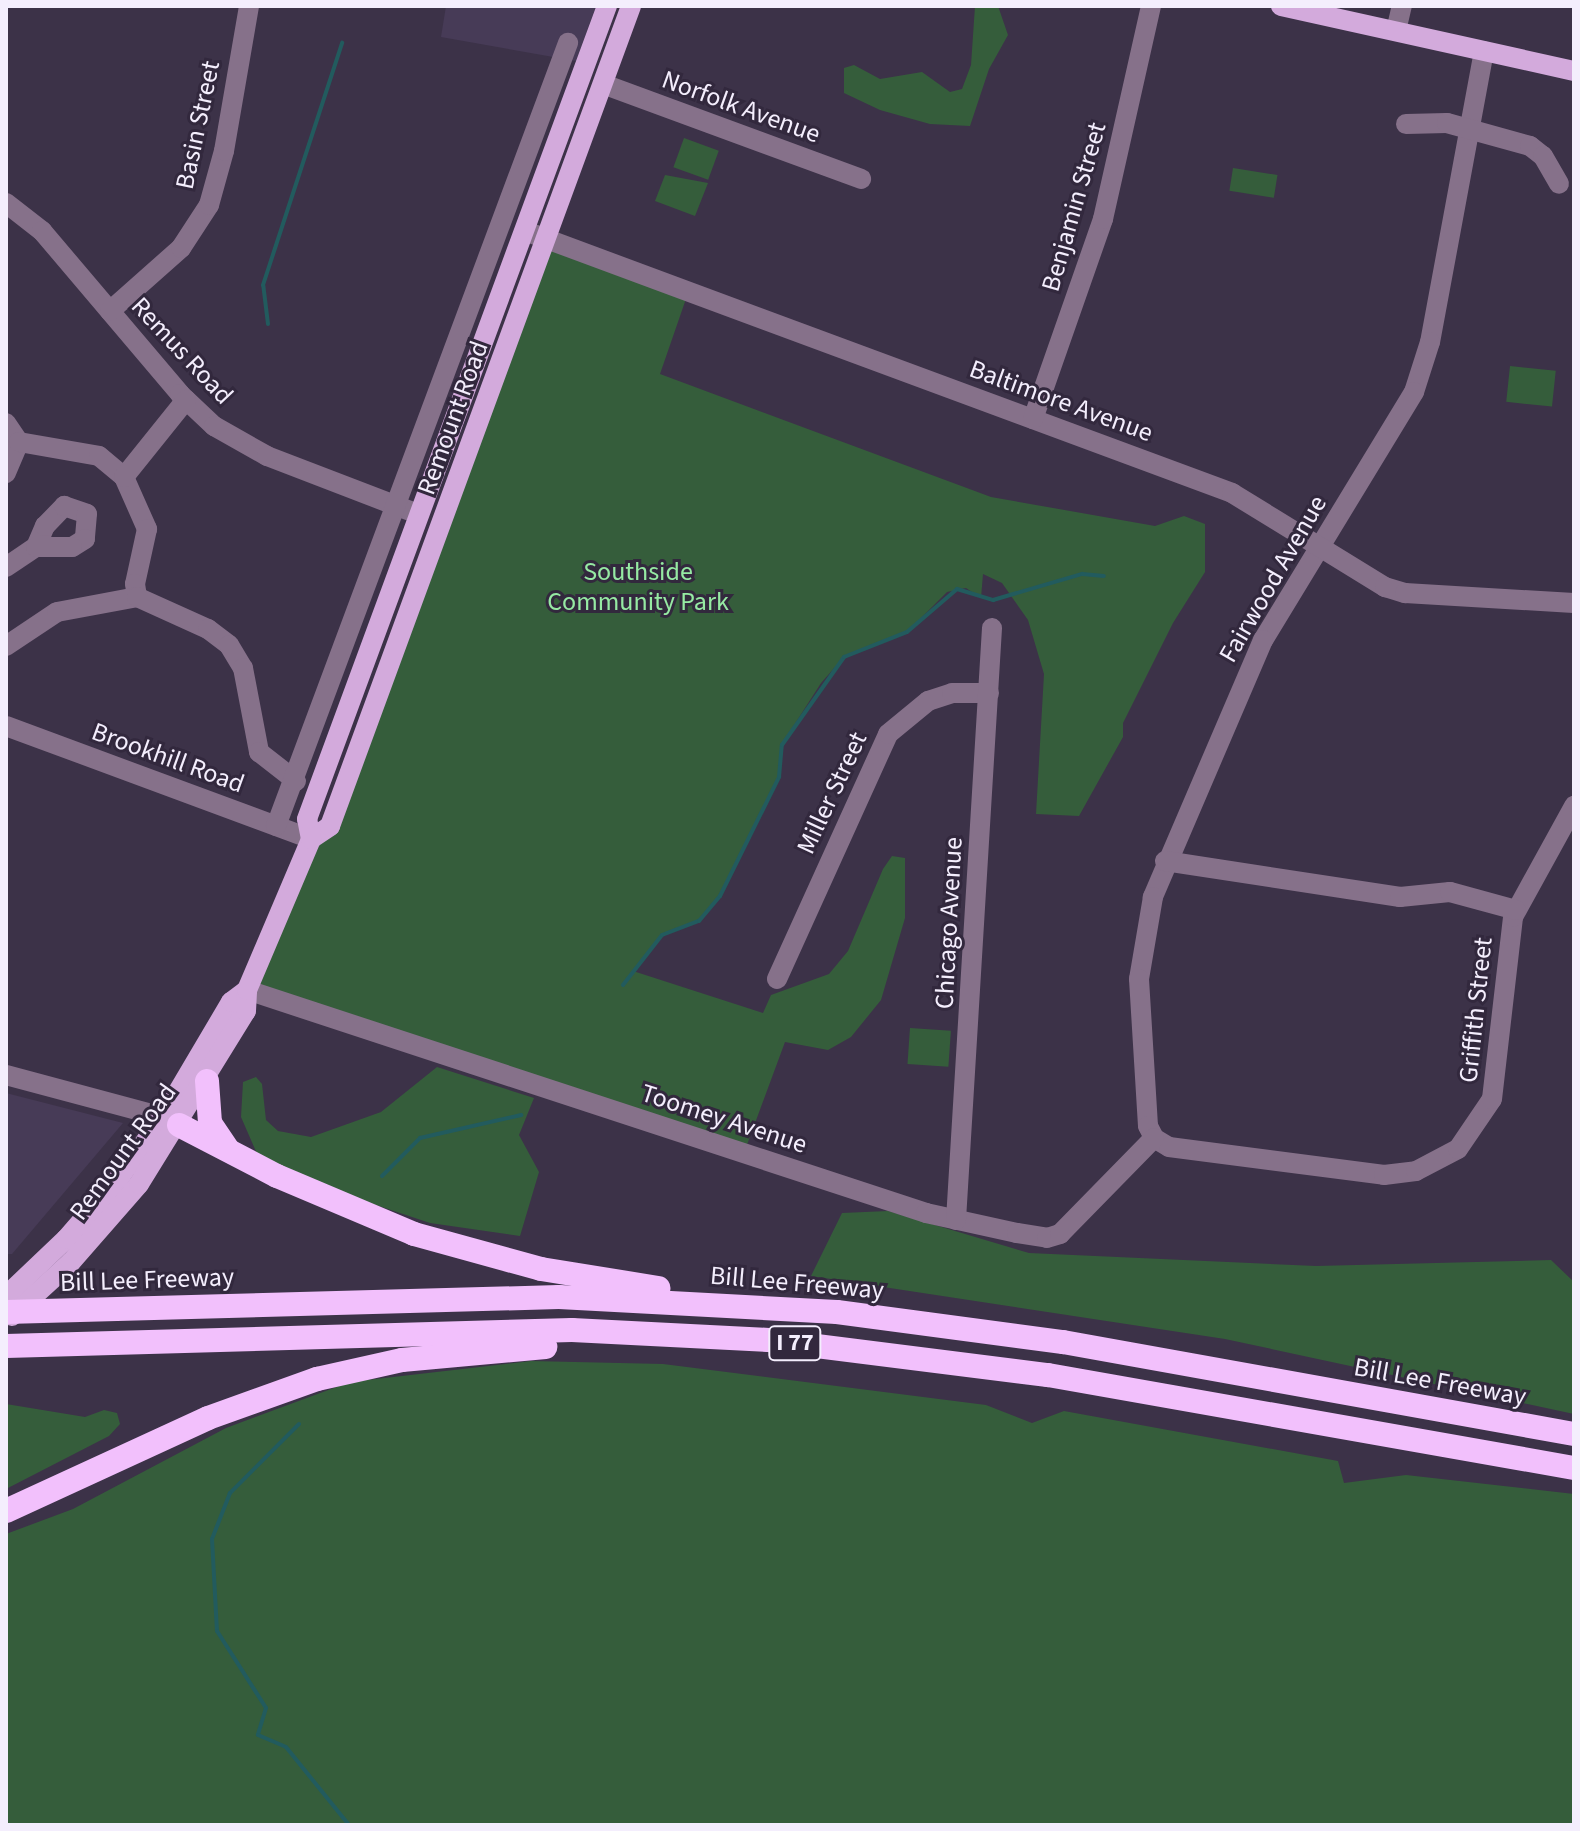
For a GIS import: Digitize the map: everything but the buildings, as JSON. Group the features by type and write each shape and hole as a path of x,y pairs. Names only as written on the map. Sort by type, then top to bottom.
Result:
{"highway":[{"path":"207,1081 210,1123 229,1152"},
{"path":"171,1121 334,1201 453,1247 541,1269 766,1308"},
{"name":"Bill Lee Freeway","path":"6,1312 559,1297 766,1308 1013,1334 1574,1434"},
{"name":"I 77","path":"6,1346 572,1330 769,1340 1048,1375 1574,1468"},
{"path":"6,1511 208,1418 357,1369 466,1351 769,1340"}],"main road":[{"name":"Remount Road","path":"311,839 307,819 607,6"},
{"name":"Remount Road","path":"6,1296 94,1208 207,1081 246,1011 247,990 311,839 330,826 631,6"},
{"path":"1281,6 1574,71"},
{"name":"Remount Road","path":"6,1321 71,1262 139,1184 231,1002 247,990"}],"street":[{"name":"Basin Street","path":"110,311 181,248 209,205 224,151 249,6"},
{"name":"Benjamin Street","path":"1033,419 1103,219 1151,6"},
{"path":"1396,31 1402,6"},
{"path":"276,826 296,781 568,43"},
{"name":"Fairwood Avenue","path":"1154,1138 1148,1126 1139,979 1148,917 1165,861 1263,640 1405,411 1423,368 1484,51"},
{"name":"Norfolk Avenue","path":"603,84 861,179"},
{"path":"1406,124 1447,123 1530,146 1555,177 1538,187"},
{"name":"Remus Road","path":"6,203 42,231 186,400 240,443 441,523"},
{"name":"Baltimore Avenue","path":"525,231 1232,493 1376,583 1405,593 1574,603"},
{"path":"124,477 186,400"},
{"path":"6,423 19,442 99,456 124,477 147,529 135,584 137,597"},
{"path":"6,473 19,442"},
{"path":"6,567 36,547"},
{"path":"6,646 57,612 137,597 208,629 229,645 247,685 253,743 296,781"},
{"name":"Chicago Avenue","path":"956,1220 992,628"},
{"name":"Miller Street","path":"777,979 888,734 928,701 952,693 989,693"},
{"name":"Brookhill Road","path":"6,726 311,839"},
{"name":"Griffith Street","path":"1154,1138 1169,1147 1373,1175 1416,1171 1447,1157 1472,1135 1492,1099 1516,910 1574,806"},
{"path":"1165,861 1400,897 1450,892 1516,910"},
{"name":"Toomey Avenue","path":"247,990 956,1220 1052,1238 1154,1138"},
{"path":"6,1075 171,1121"}],"shaded area":[{"path":"446,6 596,6 576,61 441,37"},
{"path":"6,1093 123,1123 12,1254 6,1254"}],"green space":[{"path":"975,6 998,6 1008,35 989,69 970,126 930,124 880,110 844,93 844,68 854,65 880,79 922,72 950,92 962,89 971,65"},
{"path":"684,138 719,151 708,180 673,167"},
{"path":"1233,168 1277,175 1274,198 1229,191"},
{"path":"665,175 708,183 695,216 655,201"},
{"name":"Southside Community Park","path":"547,240 688,293 660,374 991,497 1155,526 1184,516 1205,524 1205,572 1173,623 1123,723 1123,737 1079,816 1036,814 1044,674 1028,620 1002,583 983,574 981,598 966,588 947,592 907,632 844,657 821,683 782,744 779,777 720,896 699,921 662,935 633,971 763,1013 771,995 829,974 848,951 883,869 892,856 905,858 905,918 881,1000 851,1037 828,1050 785,1042 744,1153 247,990 303,860 330,826"},
{"path":"1510,366 1556,371 1552,407 1506,402"},
{"path":"910,1028 951,1031 948,1067 907,1064"},
{"path":"437,1067 534,1098 519,1135 539,1172 520,1236 430,1223 337,1192 258,1156 241,1117 243,1082 256,1077 262,1084 266,1120 278,1131 311,1137 381,1112"},
{"path":"888,1211 1029,1253 1316,1266 1551,1260 1574,1282 1574,1414 1225,1339 811,1276 842,1213"},
{"path":"531,1361 663,1364 986,1405 1032,1423 1064,1411 1338,1461 1344,1483 1406,1475 1574,1494 1574,1825 6,1825 6,1534 73,1509 226,1428 350,1382"},
{"path":"6,1404 85,1417 104,1410 117,1413 120,1424 109,1436 6,1489"}],"waterway":[{"path":"268,324 263,285 342,43"},
{"path":"623,985 662,935 699,921 720,896 779,777 782,745 844,657 907,632 957,589 993,600 1082,574 1104,576"},
{"path":"382,1176 420,1138 521,1115"},
{"path":"299,1424 230,1493 212,1539 217,1631 266,1708 258,1735 286,1747 349,1825"}]}
